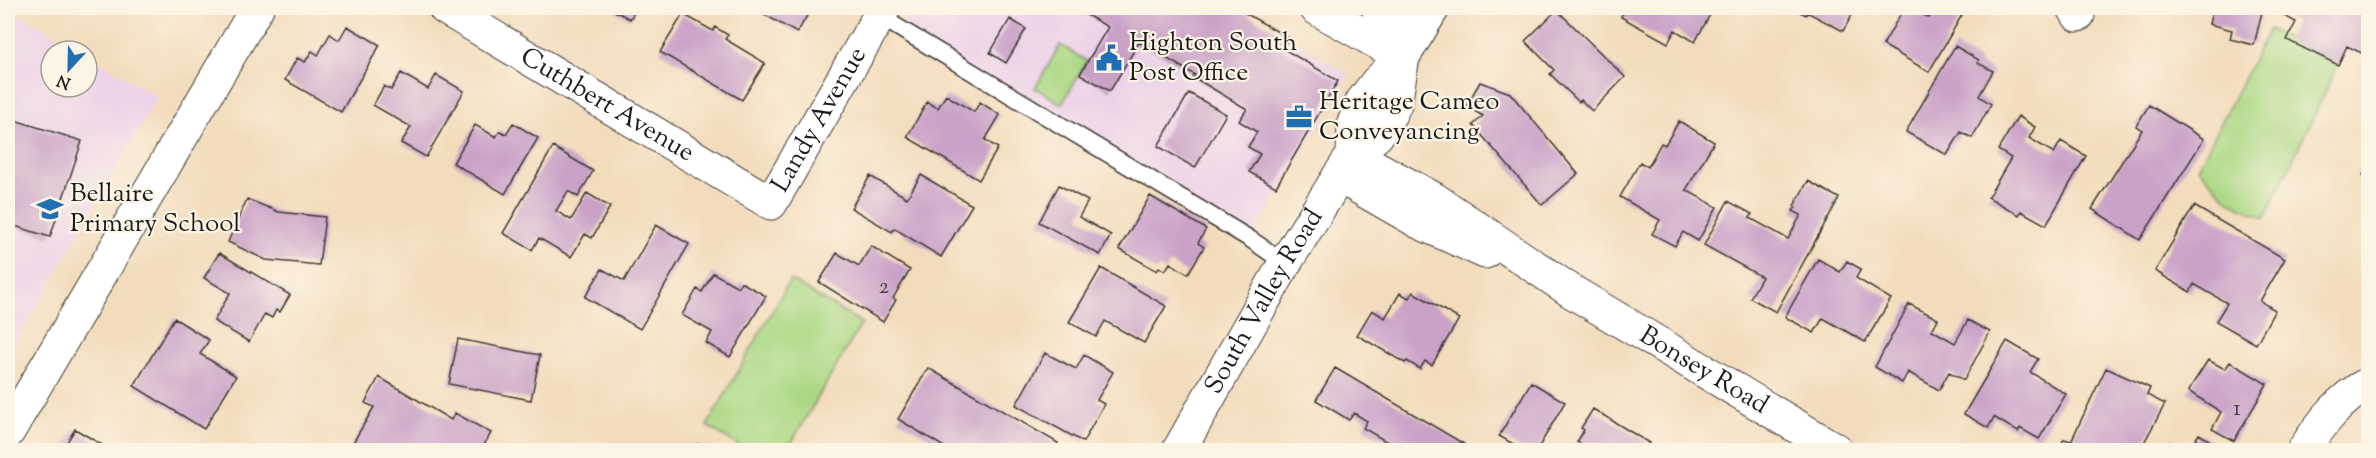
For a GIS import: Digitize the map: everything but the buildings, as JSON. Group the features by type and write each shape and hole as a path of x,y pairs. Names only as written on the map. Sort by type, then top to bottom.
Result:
{"street":[{"path":"8,432 257,8"},
{"name":"Cuthbert Avenue","path":"445,8 771,203"},
{"path":"1316,8 1418,32"},
{"path":"1378,8 1418,32"},
{"name":"Landy Avenue","path":"771,203 882,12"},
{"name":"South Valley Road","path":"1179,450 1285,263 1346,165 1377,135 1390,114 1418,32"},
{"name":"Bonsey Road","path":"1346,165 1419,222 1571,291 1836,450"},
{"path":"2304,450 2321,423 2359,389 2368,384"}],"lane":[{"path":"882,12 1250,239 1285,263"}],"shaded area":[{"name":"Bellaire Primary School","path":"8,8 61,39 39,39 39,99 99,99 99,61 158,97 8,356"},
{"path":"909,8 1236,8 1349,74 1250,239 897,27"}],"green space":[{"path":"2269,29 2338,65 2265,218 2229,201 2198,168"},
{"path":"1060,45 1087,61 1062,104 1035,88"},
{"path":"790,280 862,323 787,450 746,450 707,426"}],"place":[{"name":"Highton South Post Office","path":"1109,58"},
{"name":"Heritage Cameo Conveyancing","path":"1299,117"},
{"name":"Bellaire Primary School","path":"50,209"}]}
